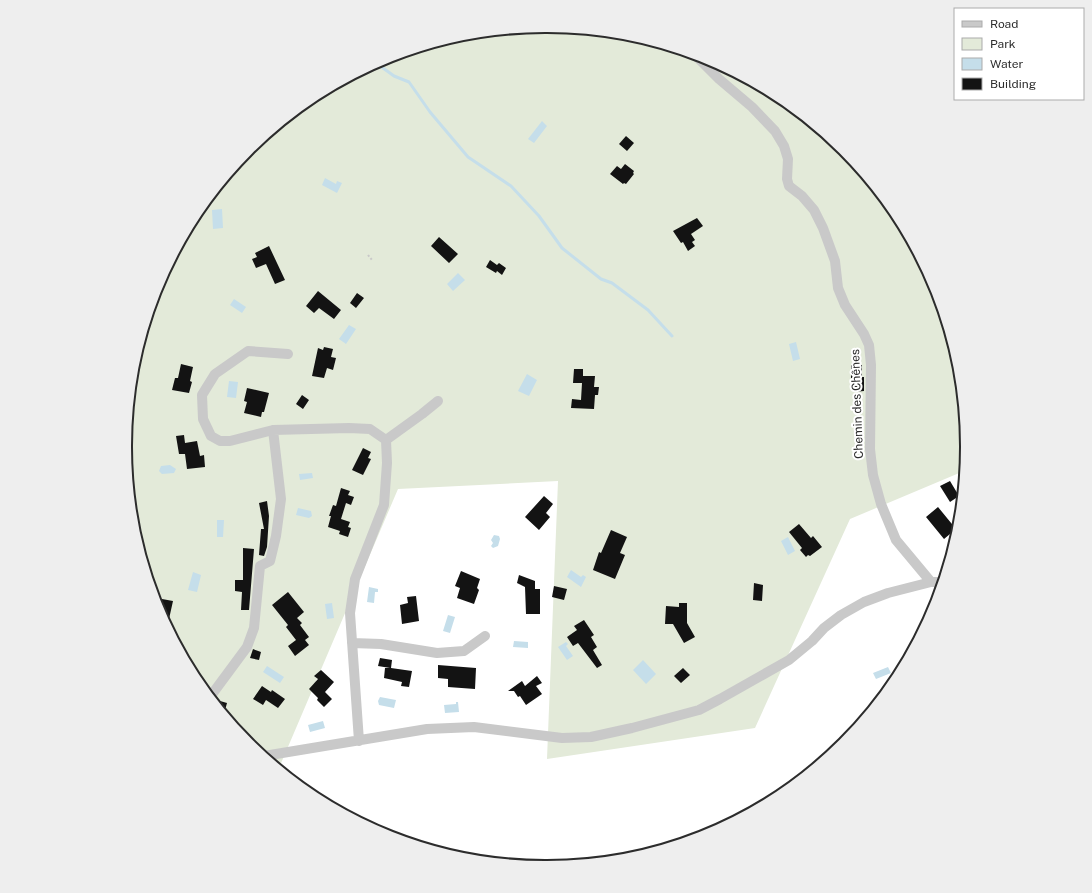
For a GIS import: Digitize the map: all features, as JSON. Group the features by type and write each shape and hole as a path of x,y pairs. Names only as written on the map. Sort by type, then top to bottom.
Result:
{"street":[{"name":"Chemin des Chênes","path":"704,64 719,79 752,106 775,131 784,146 788,159 786,180 789,186 802,196 814,210 823,228 835,261 838,288 845,305 869,345 871,365 870,449 881,504 896,540 931,582"},
{"path":"288,354 248,351 216,374 202,395 203,419 210,436 220,442 230,441 273,430 349,428 370,429 386,440"},
{"path":"386,440 438,401"},
{"path":"214,692 247,647 254,628 260,566 270,561 276,536 281,499 273,430"},
{"path":"359,741 350,612 355,579 384,504 387,463 386,440"},
{"path":"271,755 427,729 474,727 562,738 591,737 632,728 699,710 789,660 824,628 841,615 864,602 888,593 931,582 937,582"},
{"path":"352,643 381,644 437,653 464,651 485,636"}],"path":[{"path":"368,255 372,260"}],"green space":[{"path":"546,33 573,34 627,41 653,47 704,64 729,76 753,88 798,118 838,154 857,174 890,217 904,240 917,264 938,314 952,366 956,393 959,419 959,473 850,519 755,728 547,759 558,481 398,489 281,764 235,719 202,676 175,629 154,579 140,527 133,474 133,419 140,366 154,314 175,264 202,217 235,174 273,136 294,118 316,103 339,88 363,76 388,64 413,55 465,41 492,37"}],"water":[{"path":"542,121 547,126 534,143 528,139"},
{"path":"325,178 336,184 337,181 342,183 337,193 322,185"},
{"path":"222,209 223,228 213,229 212,210"},
{"path":"458,273 465,280 453,291 447,284"},
{"path":"234,299 246,307 242,313 230,305"},
{"path":"349,325 356,329 346,344 339,339"},
{"path":"796,342 800,359 793,361 789,344"},
{"path":"527,374 537,380 529,396 518,391"},
{"path":"229,381 238,382 236,398 227,397"},
{"path":"170,465 176,469 174,473 162,474 159,471 161,466"},
{"path":"312,473 313,478 300,480 299,474"},
{"path":"298,508 311,511 312,516 309,518 296,515"},
{"path":"217,520 224,520 223,537 217,537"},
{"path":"494,535 499,536 500,539 498,546 493,548 491,546 493,543 491,540"},
{"path":"788,537 795,551 788,555 781,541"},
{"path":"571,570 581,577 583,575 586,577 581,587 567,577"},
{"path":"193,572 201,575 197,592 188,590"},
{"path":"369,587 378,589 378,592 375,592 374,603 367,602"},
{"path":"332,603 334,618 327,619 325,604"},
{"path":"448,615 455,617 450,633 443,631"},
{"path":"514,641 528,642 528,648 513,647"},
{"path":"566,642 568,644 566,646 573,656 567,660 558,647"},
{"path":"643,660 656,674 646,684 633,670"},
{"path":"267,666 284,677 280,683 263,672"},
{"path":"888,667 891,673 876,679 873,673"},
{"path":"380,697 396,700 394,708 379,705 378,701"},
{"path":"456,702 458,702 459,712 445,713 444,705 456,704"},
{"path":"323,721 325,728 310,732 308,725"}],"building":[{"path":"626,136 634,143 627,151 619,144"},
{"path":"625,164 634,171 634,174 626,184 623,184 610,174 617,166 621,169"},
{"path":"697,218 703,226 691,234 695,240 692,242 695,246 688,251 683,242 681,243 673,231"},
{"path":"439,237 458,254 449,263 431,246"},
{"path":"269,246 285,280 275,284 266,264 256,268 252,259 257,257 255,253"},
{"path":"490,260 497,265 499,263 506,268 502,275 497,271 496,273 486,267"},
{"path":"318,291 341,310 334,319 319,308 314,313 306,306"},
{"path":"357,293 364,298 356,308 350,303"},
{"path":"324,347 333,349 331,357 336,358 333,370 327,368 324,378 312,376 318,348 323,350"},
{"path":"181,364 193,367 190,381 192,382 189,393 172,390 175,378 178,378"},
{"path":"851,365 862,365 864,391 854,392 853,378 851,378"},
{"path":"574,369 583,369 583,376 595,376 594,387 599,387 598,395 595,395 594,409 571,408 572,399 581,400 582,383 573,383"},
{"path":"247,388 269,393 264,412 262,412 261,417 244,413 247,402 244,401"},
{"path":"302,395 309,400 303,409 296,404"},
{"path":"184,435 185,443 197,441 200,456 204,455 205,467 187,469 185,454 179,454 176,436"},
{"path":"363,448 371,452 368,458 371,459 363,475 352,470"},
{"path":"950,481 957,492 956,498 950,502 940,486"},
{"path":"341,488 350,491 348,495 354,497 351,505 346,503 341,519 350,522 348,527 351,528 348,537 339,534 340,531 328,527 331,516 329,516 333,505 336,506"},
{"path":"544,496 553,504 546,513 550,517 539,530 525,517"},
{"path":"267,501 269,516 267,547 264,556 259,555 261,529 264,529 259,503"},
{"path":"938,507 952,525 950,534 944,539 926,517"},
{"path":"799,524 811,538 813,536 822,547 810,556 808,555 806,557 800,550 802,548 789,532"},
{"path":"611,530 627,537 620,553 625,555 615,579 593,570 599,552 601,553"},
{"path":"243,548 254,549 249,610 241,610 242,592 235,591 235,580 243,580"},
{"path":"461,571 480,579 477,588 479,590 474,604 457,598 460,588 455,586"},
{"path":"519,575 535,581 535,589 540,589 540,614 526,614 525,587 517,583"},
{"path":"754,583 763,585 762,601 753,600"},
{"path":"554,586 567,589 564,600 552,597"},
{"path":"288,592 304,612 297,618 302,623 300,625 309,637 305,640 309,645 295,656 288,646 296,640 286,627 288,625 272,605"},
{"path":"416,596 419,621 402,624 400,605 408,603 407,597"},
{"path":"162,600 173,601 169,617 164,605"},
{"path":"679,603 687,603 687,623 695,637 684,643 673,624 665,624 666,606 679,607"},
{"path":"584,620 594,635 591,637 597,647 593,650 602,665 597,668 578,643 573,646 567,637 577,630 574,626"},
{"path":"253,649 261,652 259,660 250,658"},
{"path":"380,658 392,660 391,668 412,671 409,687 401,686 402,682 384,678 385,668 390,668 378,666"},
{"path":"438,665 476,668 475,689 448,687 448,679 438,678"},
{"path":"683,668 690,675 681,683 674,676"},
{"path":"321,670 334,682 325,692 332,699 324,707 309,689 318,679 314,676"},
{"path":"537,676 542,683 536,686 542,694 526,705 520,696 518,697 514,691 508,691 522,681 525,686"},
{"path":"262,686 271,692 272,690 285,699 278,708 266,700 263,705 253,699"},
{"path":"221,701 227,703 226,708"}],"waterway":[{"path":"382,67 394,76 409,82 430,112 468,157 511,186 539,216 562,248 601,279 612,283 648,310 672,336"}]}
